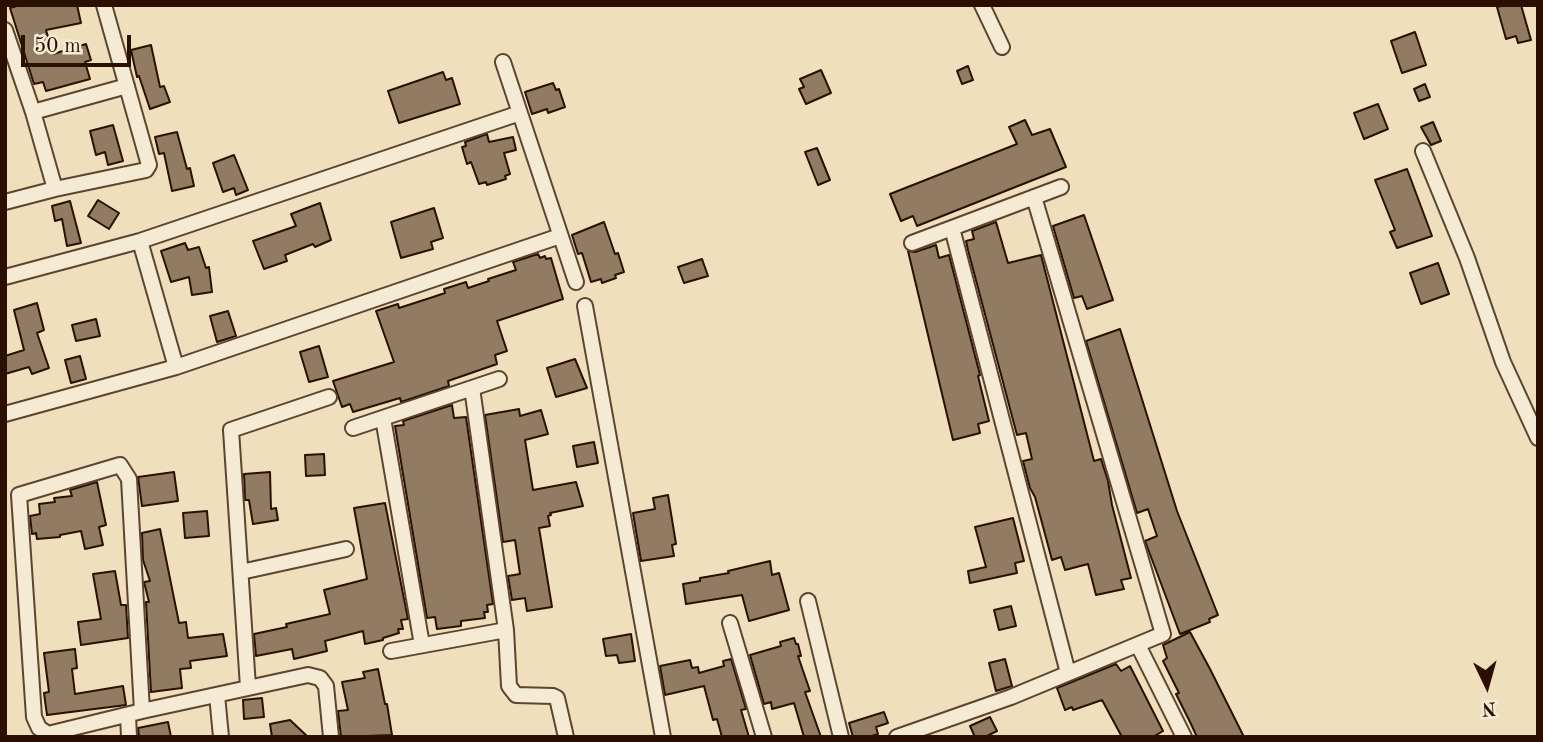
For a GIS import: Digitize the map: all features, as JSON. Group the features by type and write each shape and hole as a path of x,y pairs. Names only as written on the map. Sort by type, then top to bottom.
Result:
{"street":[{"path":"5,202 146,170 149,165 104,5"},
{"path":"982,5 1002,47"},
{"path":"5,30 33,112 55,189"},
{"path":"503,62 576,282"},
{"path":"33,112 127,86"},
{"path":"5,277 140,241 520,113"},
{"path":"1423,151 1467,258 1503,362 1538,438"},
{"path":"912,243 1061,187"},
{"path":"897,737 1011,697 1163,634 1034,197"},
{"path":"953,228 1068,673"},
{"path":"5,414 176,367 560,236"},
{"path":"140,241 176,367"},
{"path":"585,306 663,737"},
{"path":"353,428 499,379"},
{"path":"472,388 506,630 509,686 516,695 557,698 566,737"},
{"path":"248,687 231,430 329,397"},
{"path":"383,418 422,645"},
{"path":"129,737 135,713 129,479 120,465 19,495 34,717 39,728 48,734 135,713 217,695 248,687 308,675 320,678 326,686 331,737"},
{"path":"241,572 346,549"},
{"path":"808,601 841,737"},
{"path":"730,624 764,737"},
{"path":"391,651 506,630"},
{"path":"1138,645 1184,737"},
{"path":"217,695 220,737"}],"building":[{"path":"20,5 77,5 81,23 46,30 53,54 86,44 91,60 85,62 90,79 46,91 43,82 34,84 10,8"},
{"path":"1521,5 1531,40 1518,43 1516,36 1506,39 1497,7"},
{"path":"1415,32 1426,65 1402,73 1391,41"},
{"path":"151,45 160,87 164,86 170,102 150,109 139,76 137,77 131,50"},
{"path":"968,66 973,80 962,84 957,71"},
{"path":"821,70 831,93 806,104 799,89 804,87 800,79"},
{"path":"443,72 446,80 452,78 460,104 399,123 388,91"},
{"path":"553,83 556,90 559,89 565,107 548,113 547,109 532,114 525,92"},
{"path":"1425,84 1430,97 1419,101 1414,89"},
{"path":"1378,104 1388,129 1364,139 1354,113"},
{"path":"1025,120 1032,135 1050,129 1066,167 917,226 913,216 901,221 890,194 1017,144 1009,127"},
{"path":"1433,122 1441,141 1431,145 1421,127"},
{"path":"113,125 123,161 108,165 105,152 96,155 90,131"},
{"path":"177,132 194,186 172,191 164,153 159,154 155,137"},
{"path":"487,134 489,142 513,137 516,150 504,153 510,174 505,176 506,179 487,185 486,182 479,184 471,162 467,164 462,147 466,146 465,142"},
{"path":"817,148 830,180 818,185 805,152"},
{"path":"234,155 248,190 236,195 234,188 223,192 213,163"},
{"path":"1407,169 1432,236 1397,248 1390,232 1395,230 1375,180"},
{"path":"98,200 119,213 109,229 88,216"},
{"path":"70,201 81,243 67,246 62,219 55,221 52,206"},
{"path":"320,203 331,240 285,255 287,261 264,269 253,241 296,226 291,214"},
{"path":"434,208 443,238 431,242 433,249 401,258 391,222"},
{"path":"1084,215 1113,300 1087,309 1082,296 1074,298 1053,226"},
{"path":"604,222 624,272 602,283 601,279 591,282 582,253 578,254 572,235"},
{"path":"996,222 1008,263 1041,255 1094,461 1101,459 1108,481 1131,578 1121,580 1124,589 1096,595 1088,564 1065,570 1061,557 1052,560 1023,461 1032,459 1026,433 1017,435 966,241 974,239 972,231"},
{"path":"185,243 188,250 199,247 206,268 209,267 212,292 192,295 189,277 171,282 161,251"},
{"path":"936,245 939,258 949,255 989,421 978,424 980,433 953,440 908,251 915,252"},
{"path":"538,254 540,258 551,258 563,299 497,321 507,351 495,355 497,364 448,381 449,386 401,402 400,398 353,412 350,404 342,407 333,381 394,362 376,311 398,304 399,308 445,293 444,289 466,282 468,288 489,281 488,279 516,270 513,262"},
{"path":"702,259 708,276 684,283 678,267"},
{"path":"1438,263 1449,294 1421,304 1410,273"},
{"path":"37,303 44,330 37,333 49,368 32,374 29,367 5,374 5,356 24,350 14,310"},
{"path":"228,311 236,336 217,342 210,316"},
{"path":"96,319 100,336 76,341 72,325"},
{"path":"1120,329 1177,511 1218,615 1209,619 1210,622 1180,634 1145,541 1157,536 1148,509 1137,513 1086,341"},
{"path":"319,346 328,377 309,382 300,352"},
{"path":"80,356 86,379 71,383 65,360"},
{"path":"575,359 587,388 556,397 547,368"},
{"path":"452,405 454,418 466,417 493,604 487,605 485,618 461,621 461,626 437,629 435,617 427,618 395,426 404,425 403,421"},
{"path":"519,409 520,416 541,410 548,434 525,440 533,490 576,482 583,506 550,513 550,526 539,528 552,607 527,611 525,598 512,600 508,576 520,574 515,540 503,542 485,415"},
{"path":"594,442 598,463 577,467 573,446"},
{"path":"324,454 325,475 306,476 305,455"},
{"path":"174,472 178,501 142,506 138,477"},
{"path":"270,472 271,509 276,508 278,520 253,524 249,500 245,500 244,474"},
{"path":"97,482 106,525 99,527 103,545 85,549 81,531 60,537 37,539 36,533 32,534 30,516 40,514 39,504 55,502 54,498 72,496 70,490"},
{"path":"668,495 676,544 672,545 674,556 641,561 633,513 655,509 653,498"},
{"path":"385,503 408,619 401,620 403,629 398,629 399,633 383,640 365,644 363,631 325,641 327,651 294,659 292,649 256,656 254,634 330,614 324,590 367,579 354,508"},
{"path":"207,511 209,536 185,538 183,513"},
{"path":"1013,518 1024,561 1015,563 1017,573 970,583 968,571 986,567 975,527"},
{"path":"160,529 179,623 186,622 188,638 223,634 227,656 190,661 191,668 180,669 182,688 151,692 146,602 149,602 144,582 150,581 143,560 142,533"},
{"path":"770,561 772,575 779,573 789,610 749,621 742,595 686,604 683,584"},
{"path":"115,571 121,605 126,605 128,638 81,645 78,622 101,619 93,574"},
{"path":"1011,606 1016,626 999,630 994,610"},
{"path":"1190,632 1244,737 1197,737 1163,661 1167,658 1163,645"},
{"path":"631,634 635,661 619,663 617,655 606,656 603,639"},
{"path":"794,638 810,691 805,692 821,737 804,737 794,703 772,709 771,702 764,704 750,655 781,646 780,642"},
{"path":"75,649 77,668 72,669 75,694 123,686 126,705 47,715 44,693 49,692 44,653"},
{"path":"731,659 746,709 741,710 749,737 722,737 717,719 713,720 704,686 665,695 660,666 690,660 692,668 698,667 699,673 724,666 723,661"},
{"path":"1005,659 1012,686 996,691 989,663"},
{"path":"1116,664 1121,671 1130,666 1163,731 1153,737 1122,737 1102,700 1065,710 1057,688"},
{"path":"378,669 392,735 341,737 338,711 348,710 342,682 365,678 363,672"},
{"path":"262,698 264,717 244,719 243,700"},
{"path":"884,712 888,723 876,727 878,734 853,737 849,723"},
{"path":"990,717 997,731 985,737 975,737 970,726"},
{"path":"290,720 308,737 272,737 270,724"},
{"path":"168,722 171,737 139,737 138,728"}]}
